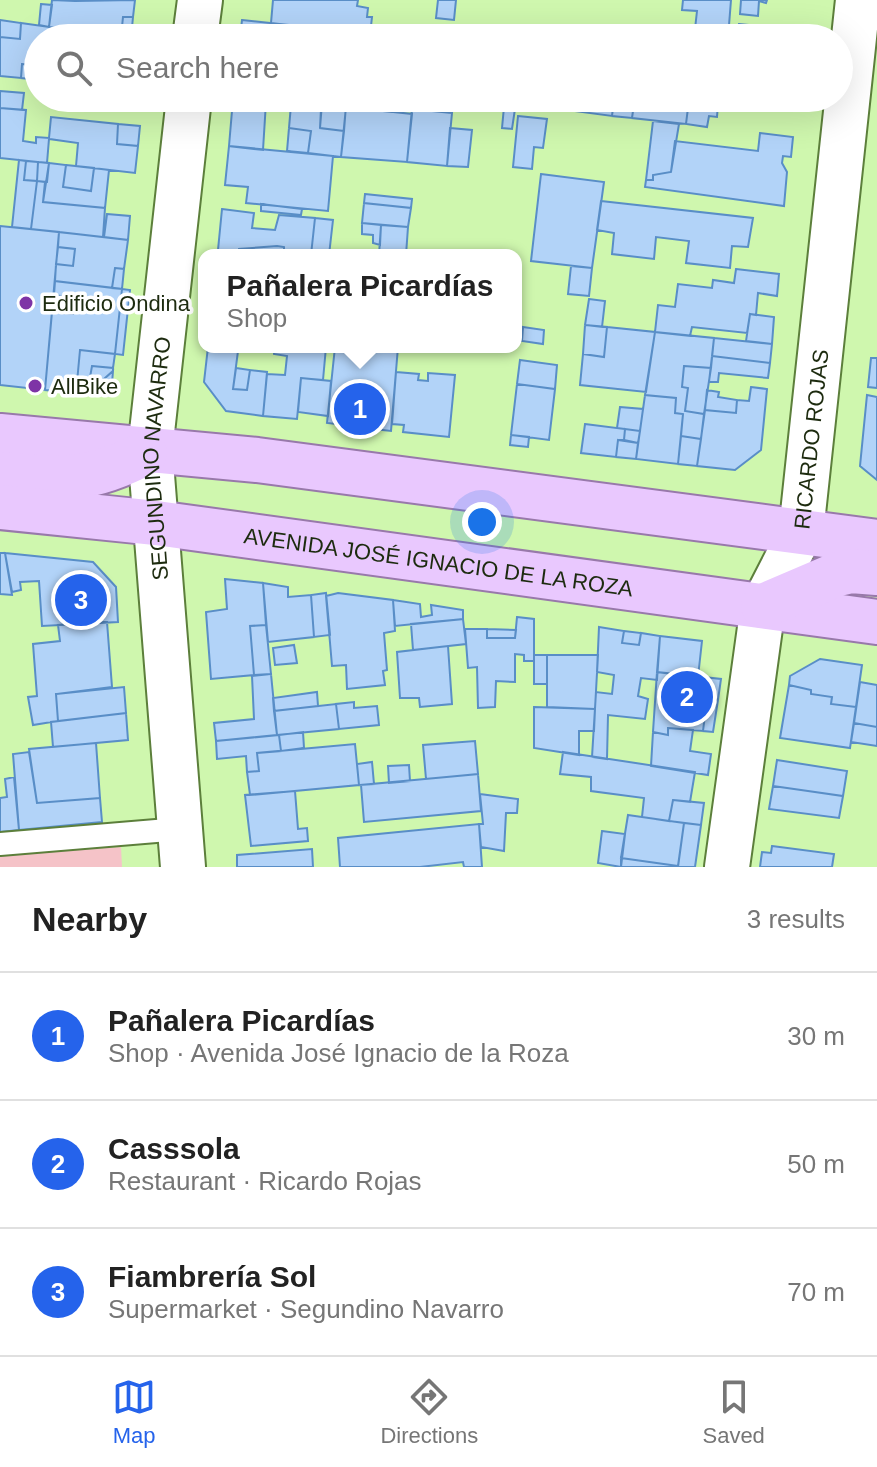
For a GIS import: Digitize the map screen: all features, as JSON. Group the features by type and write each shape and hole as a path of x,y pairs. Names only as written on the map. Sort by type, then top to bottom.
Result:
{"main road":[{"path":"0,436 257,460 877,542"},
{"path":"0,474 76,477 114,469 150,450"},
{"name":"AVENIDA JOSÉ IGNACIO DE LA ROZA","path":"0,507 156,523 877,622"},
{"path":"763,606 838,574 851,571 877,573"}],"street":[{"path":"197,24 200,0"},
{"name":"RICARDO ROJAS","path":"853,47 858,0"},
{"name":"SEGUNDINO NAVARRO","path":"182,848 150,450 187,112"},
{"name":"RICARDO ROJAS","path":"727,867 763,606 801,532 846,112"}],"lane":[{"path":"0,844 182,848"}],"shaded area":[{"path":"121,847 122,867 0,867 0,855"}],"building":[{"path":"52,0 135,0 133,17 123,17 122,24 49,24"},
{"path":"273,0 358,0 357,6 368,8 367,17 372,17 371,24 271,23"},
{"path":"438,0 456,0 454,20 436,18"},
{"path":"683,0 731,0 729,24 696,24 697,11 682,10"},
{"path":"741,0 767,0 766,3 759,1 758,16 740,14"},
{"path":"41,4 52,5 49,24 39,24"},
{"path":"123,17 133,17 132,24 122,24"},
{"path":"0,20 21,23 20,39 0,37"},
{"path":"242,20 279,24 242,24"},
{"path":"21,23 28,24 24,24 21,78 0,76 0,37 20,39"},
{"path":"0,91 24,93 22,110 0,108"},
{"path":"0,108 26,112 23,141 36,143 36,137 49,138 51,117 118,124 117,144 138,146 135,173 76,166 78,143 49,139 47,163 0,158"},
{"path":"232,112 265,112 263,150 229,146"},
{"path":"290,112 321,112 320,128 344,131 341,157 308,153 311,131 289,128"},
{"path":"321,112 345,112 344,131 320,128"},
{"path":"346,112 412,114 407,162 341,157"},
{"path":"412,112 452,113 447,166 407,162"},
{"path":"504,112 515,112 512,129 502,128"},
{"path":"582,112 612,112 612,116"},
{"path":"612,112 633,112 632,118 612,116"},
{"path":"633,112 688,112 686,124 632,118"},
{"path":"688,112 717,112 717,117 709,116 707,127 686,124"},
{"path":"518,116 547,119 543,148 534,147 532,169 513,167"},
{"path":"653,121 679,124 671,172 653,175 653,180 646,180"},
{"path":"118,124 140,126 138,146 117,144"},
{"path":"289,128 311,131 308,153 287,151"},
{"path":"450,128 472,130 468,167 447,166"},
{"path":"760,133 793,137 791,157 783,156 782,163 787,172 784,206 645,187 646,180 653,180 653,175 671,172 675,141 758,151"},
{"path":"229,146 333,156 328,211 246,203 248,187 225,185"},
{"path":"19,160 26,161 24,180 37,181 31,229 12,227"},
{"path":"26,161 38,162 37,181 24,180"},
{"path":"38,162 49,163 47,182 37,181"},
{"path":"49,163 66,165 63,187 91,191 94,168 109,170 105,208 43,202"},
{"path":"66,165 94,168 91,191 63,187"},
{"path":"541,174 604,182 592,268 531,261"},
{"path":"37,181 45,182 43,202 105,208 103,237 31,229"},
{"path":"365,194 412,199 411,208 364,203"},
{"path":"601,201 753,218 748,247 732,246 730,268 686,263 689,241 656,237 654,259 612,254 614,233 597,230"},
{"path":"364,203 411,208 408,227 362,223"},
{"path":"261,204 302,209 301,215 261,211"},
{"path":"222,209 254,213 252,228 275,230 279,215 315,218 312,249 277,246 218,249"},
{"path":"107,214 130,216 128,240 104,237"},
{"path":"315,218 333,220 330,249 312,249"},
{"path":"362,223 381,225 380,245 373,243 373,235 362,234"},
{"path":"381,225 408,227 406,249 379,249"},
{"name":"Edificio Ondina","path":"0,226 59,232 45,390 0,385"},
{"path":"59,232 128,240 124,269 115,268 112,288 55,281 56,264 73,266 75,249 58,247"},
{"path":"277,246 284,247 284,249 239,249"},
{"path":"58,247 75,249 73,266 56,264"},
{"path":"571,266 592,268 589,296 568,294"},
{"path":"115,268 124,269 122,289 112,288"},
{"path":"736,269 779,274 777,296 758,293 756,315 750,314 747,333 692,327 690,336 655,332 658,305 675,307 678,284 712,288 713,280 734,283"},
{"path":"55,281 122,289 115,354 80,350 76,393 45,390 52,312 73,314 75,298 54,295"},
{"path":"122,289 130,290 123,355 115,354"},
{"path":"54,295 75,298 73,314 52,312"},
{"path":"589,299 605,301 602,327 585,325"},
{"path":"750,314 774,317 772,344 746,341"},
{"path":"585,325 607,327 604,357 583,354"},
{"path":"523,327 544,330 543,344 522,341"},
{"path":"607,327 655,332 646,392 580,385 583,354 604,357"},
{"path":"655,332 714,338 711,368 684,366 682,387 688,388 685,411 704,414 701,439 681,436 683,414 675,413 676,398 645,395"},
{"path":"714,338 772,344 770,363 712,356"},
{"path":"80,350 115,354 113,368 92,366 87,394 76,393"},
{"path":"207,353 238,353 233,389 247,390 250,370 267,372 263,416 226,411 204,382"},
{"path":"325,353 323,380 301,378 297,419 263,416 267,374 285,375 287,356 274,354"},
{"path":"334,353 398,353 391,431 374,429 375,421 361,419 360,427 327,423"},
{"path":"712,356 770,363 768,378 719,373 718,382 709,382"},
{"path":"871,358 877,358 877,388 868,387"},
{"path":"520,360 557,365 555,389 517,384"},
{"path":"92,366 113,368 113,371 87,394"},
{"path":"684,366 711,368 704,414 685,411 688,388 682,387"},
{"path":"236,368 250,370 247,390 233,389"},
{"path":"113,371 111,396 87,394"},
{"path":"396,372 419,374 418,380 428,381 428,373 455,375 449,437 403,432 404,425 392,424"},
{"path":"301,378 331,381 328,416 298,412"},
{"path":"517,384 555,389 549,440 511,435"},
{"path":"751,387 767,389 761,450 735,470 697,466 705,410 736,413 737,400 749,401"},
{"path":"707,390 719,392 718,397 737,400 736,413 705,410"},
{"path":"645,395 676,398 675,413 683,414 678,464 636,459"},
{"path":"867,395 877,397 877,480 860,466"},
{"path":"620,407 643,409 640,431 617,428"},
{"path":"585,424 625,429 624,440 618,440 616,457 581,453"},
{"path":"625,429 640,431 638,443 624,440"},
{"path":"511,435 529,437 528,447 510,445"},
{"path":"681,436 701,439 697,466 678,464"},
{"path":"618,440 638,443 636,459 616,457"},
{"path":"0,553 5,553 12,595 0,594"},
{"path":"5,553 93,562 116,587 118,622 42,626 39,581 20,582 21,590 12,592"},
{"path":"225,579 263,583 266,625 250,626 254,675 211,679 206,612 227,609"},
{"path":"263,583 288,587 288,597 311,595 314,637 268,642"},
{"path":"326,593 330,635 314,637 311,595"},
{"path":"338,593 393,600 395,631 384,633 385,685 347,689 346,665 332,666 326,596"},
{"path":"393,600 420,604 421,617 432,615 431,605 463,610 463,619 395,626"},
{"path":"517,617 534,619 534,661 524,661 524,655 515,654 515,682 496,681 495,707 478,708 477,667 468,668 465,629 487,629 487,638 515,638"},
{"path":"463,619 466,644 413,650 411,624"},
{"path":"107,622 112,687 56,694 58,721 33,725 28,697 37,696 33,644 60,641 58,625"},
{"path":"266,625 271,674 254,675 250,626"},
{"path":"599,627 624,631 622,643 639,645 641,633 660,636 657,680 641,678 638,696 648,699 645,719 608,715 607,759 592,757 596,692 612,694 614,675 597,672"},
{"path":"487,629 516,630 515,638 487,638"},
{"path":"624,631 641,633 639,645 622,643"},
{"path":"660,636 702,641 698,677 657,672"},
{"path":"294,645 297,663 275,665 273,648"},
{"path":"448,646 452,704 420,707 419,698 400,698 397,652"},
{"path":"534,655 547,655 547,684 534,684"},
{"path":"547,655 598,655 595,709 547,707"},
{"path":"820,659 862,665 856,707 831,704 832,697 811,694 811,690 789,685 790,676"},
{"path":"657,672 721,679 718,700 707,699 703,731 668,728 668,735 653,732"},
{"path":"271,674 277,735 216,741 214,723 254,719 252,676"},
{"path":"860,682 877,685 877,727 854,723"},
{"path":"789,685 811,690 811,694 832,697 831,704 856,707 850,748 780,738"},
{"path":"124,687 126,713 58,721 56,694"},
{"path":"317,692 318,706 274,711 273,698"},
{"path":"707,699 718,700 713,732 703,731"},
{"path":"354,702 354,708 377,706 379,725 339,729 336,704"},
{"path":"336,704 339,729 277,735 274,711"},
{"path":"534,707 595,709 594,731 579,731 579,755 534,748"},
{"path":"126,713 128,740 53,747 51,722"},
{"path":"854,723 877,727 877,746 851,742"},
{"path":"668,728 693,730 690,751 711,754 708,775 651,766 653,732 668,735"},
{"path":"303,732 304,748 281,751 279,735"},
{"path":"279,735 281,751 257,753 259,771 247,772 246,756 217,759 216,741"},
{"path":"475,741 478,774 426,779 423,745"},
{"path":"96,743 100,798 37,803 29,749"},
{"path":"355,744 359,785 250,795 247,772 259,771 257,753"},
{"path":"29,752 37,803 100,798 102,822 19,830 13,754"},
{"path":"563,752 695,772 690,802 673,800 669,821 642,817 644,798 591,791 591,777 560,774"},
{"path":"777,760 847,771 843,796 773,786"},
{"path":"372,762 374,784 359,785 357,764"},
{"path":"409,765 410,781 389,783 388,766"},
{"path":"478,774 481,811 364,822 361,785"},
{"path":"14,777 19,830 0,832 0,798 7,797 5,779"},
{"path":"773,786 843,796 839,818 769,809"},
{"path":"295,791 298,829 307,828 308,841 251,846 245,795"},
{"path":"480,794 518,799 517,813 506,813 504,851 481,847 479,824 483,824"},
{"path":"673,800 704,803 701,825 669,821"},
{"path":"628,815 684,823 678,866 621,858"},
{"path":"684,823 701,825 695,867 678,867"},
{"path":"479,824 482,867 464,867 463,862 420,867 340,867 338,838"},
{"path":"602,831 625,834 621,867 598,863"},
{"path":"772,846 834,854 832,867 760,867 762,852 771,853"},
{"path":"312,849 313,867 237,867 237,855"},
{"path":"621,858 678,866 678,867 621,867"}],"place":[{"name":"Edificio Ondina","path":"26,303"},
{"name":"AllBike","path":"35,386"},
{"name":"Pañalera Picardías","path":"360,409"},
{"name":"Fiambrería Sol","path":"81,600"},
{"name":"Casssola","path":"687,697"}]}
